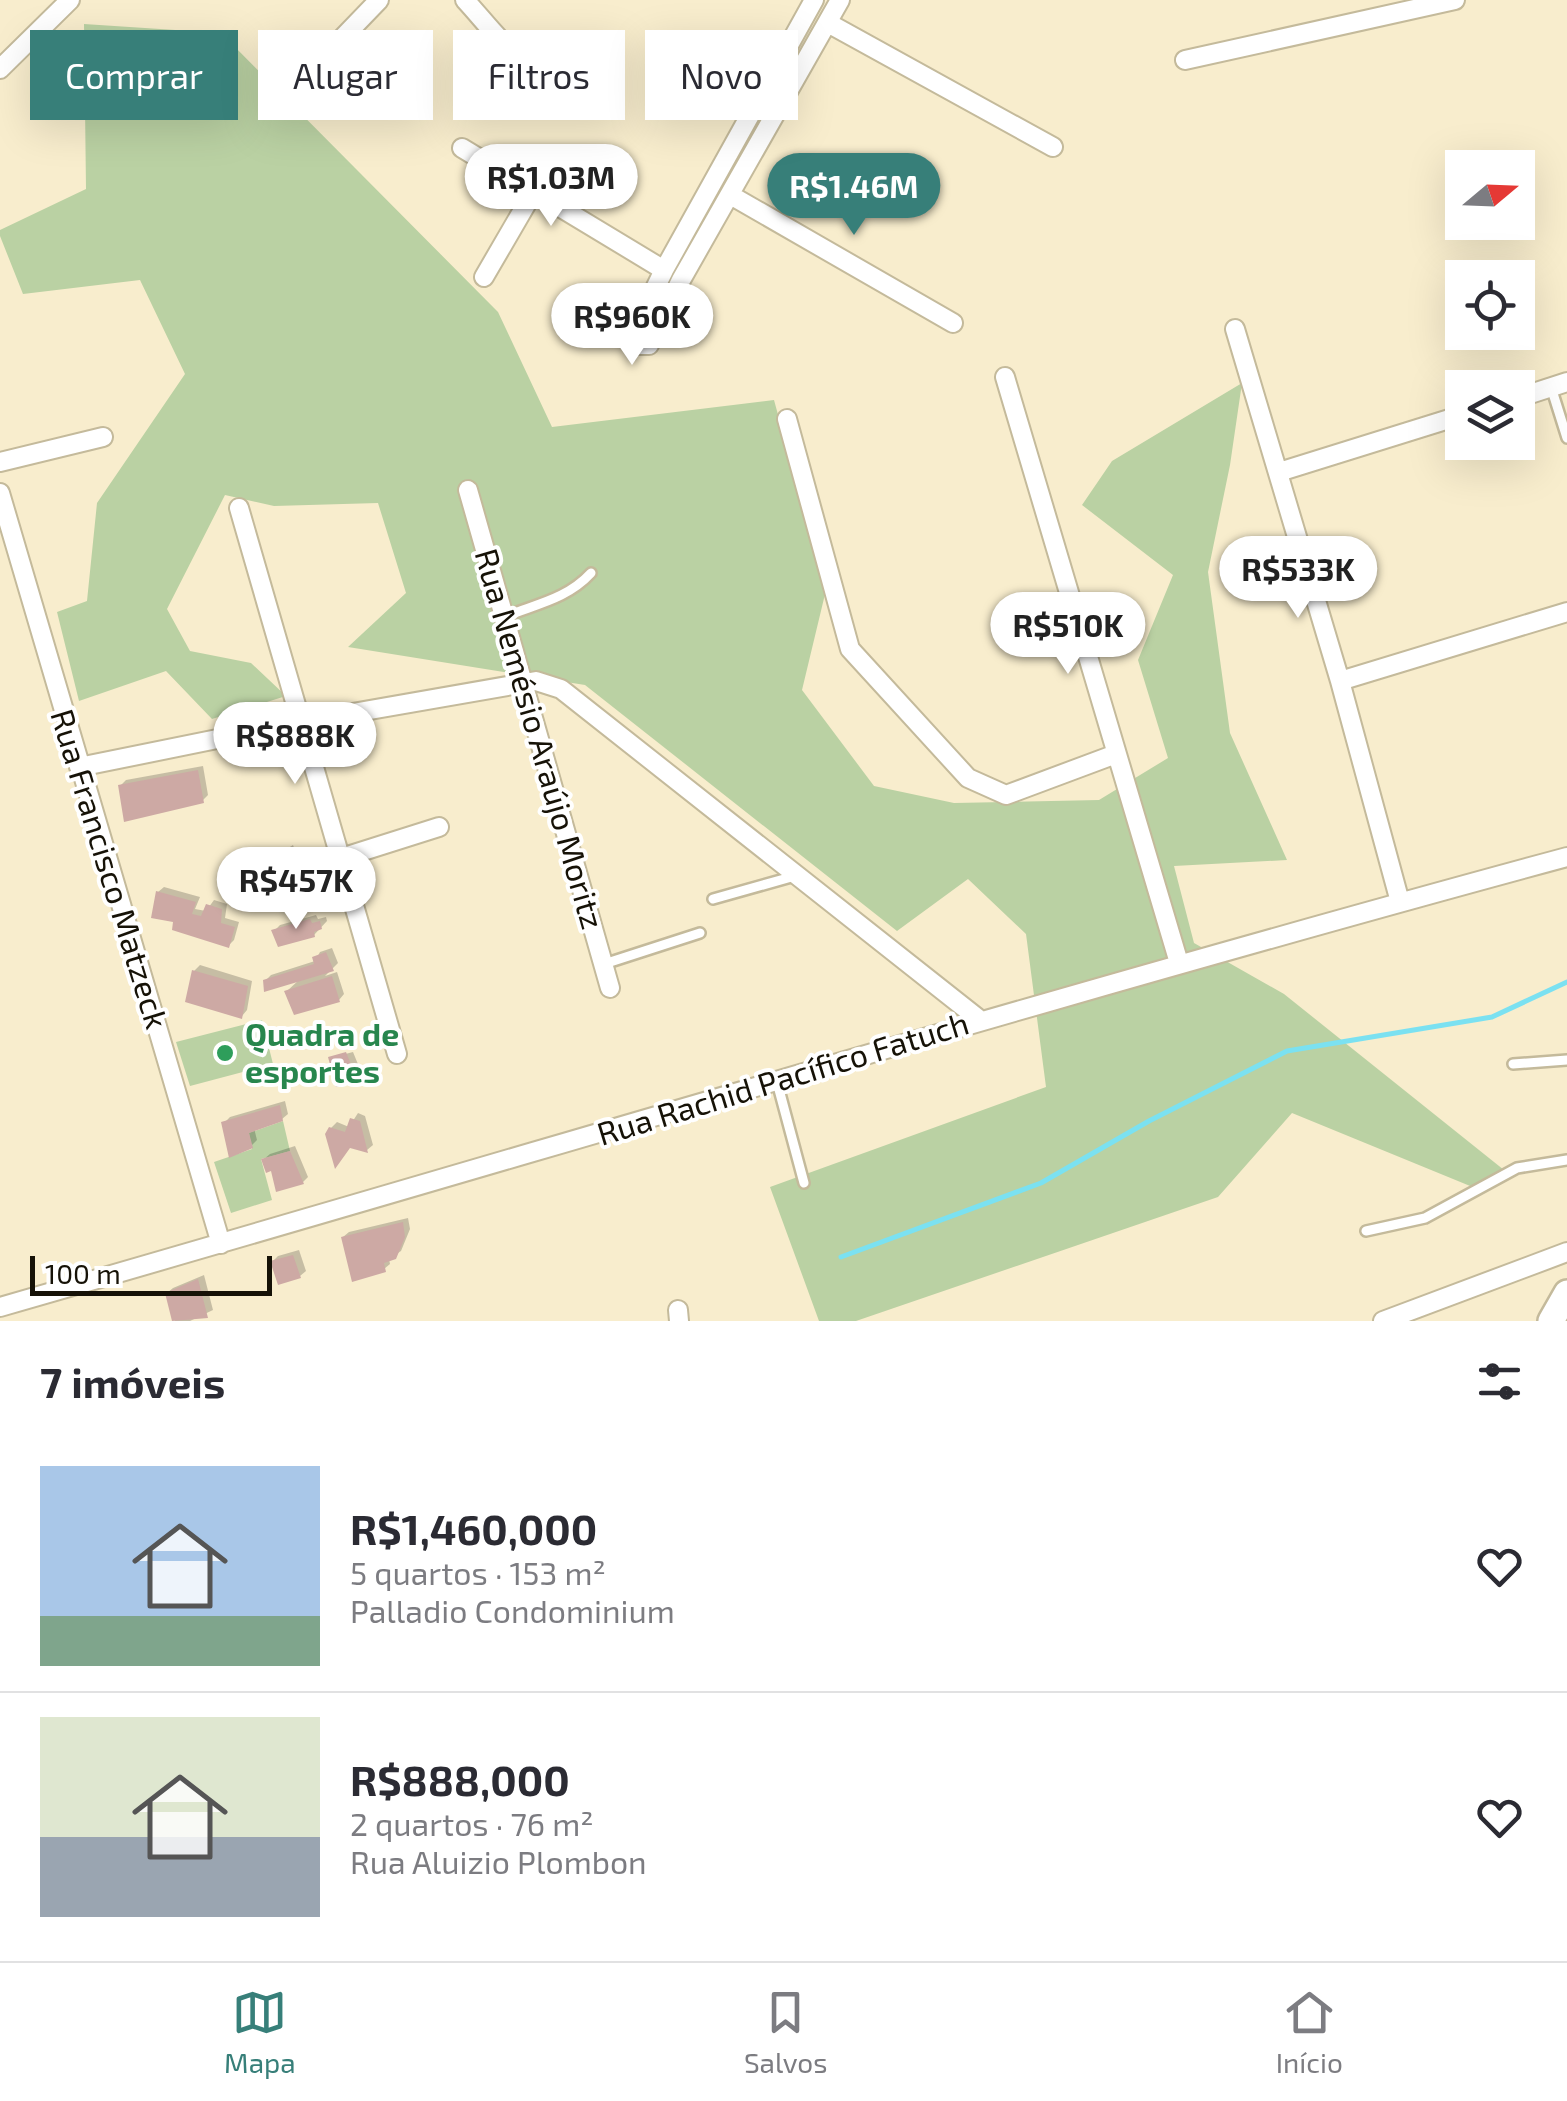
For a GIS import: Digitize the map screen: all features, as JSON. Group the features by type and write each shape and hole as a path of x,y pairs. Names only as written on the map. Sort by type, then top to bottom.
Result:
{"main road":[{"path":"1551,1321 1567,1293"}],"street":[{"path":"0,69 70,0"},
{"path":"351,30 380,0"},
{"path":"466,0 493,30"},
{"path":"798,30 814,0"},
{"path":"798,73 840,0"},
{"path":"1185,60 1455,0"},
{"path":"828,23 1053,147"},
{"path":"748,120 664,270 632,336 638,345 649,345 772,120"},
{"path":"462,148 664,270"},
{"path":"484,278 534,191"},
{"path":"732,196 953,322"},
{"path":"1236,328 1340,681 1400,902"},
{"path":"1005,377 1179,964"},
{"path":"1535,393 1559,385"},
{"path":"787,419 850,649 968,778 1006,795 1116,754"},
{"path":"1278,472 1445,420"},
{"path":"0,462 103,437"},
{"name":"Rua Nemésio Araújo Moritz","path":"468,490 610,988"},
{"name":"Rua Francisco Matzeck","path":"0,494 220,1244"},
{"path":"239,508 398,1054"},
{"path":"1340,681 1567,612"},
{"path":"79,768 301,722 536,680 561,690 980,1020"},
{"path":"341,858 439,827"},
{"name":"Rua Rachid Pacífico Fatuch","path":"0,1307 980,1020 1567,856"},
{"path":"1383,1321 1567,1252"}],"lane":[{"path":"1559,385 1567,438"},
{"path":"504,618 562,597 591,572"},
{"path":"713,898 795,876"},
{"path":"604,964 700,933"},
{"path":"1512,1064 1567,1060"},
{"path":"777,1082 804,1183"},
{"path":"1366,1231 1426,1218 1517,1168 1567,1160"}],"green space":[{"path":"84,24 175,30 84,30"},
{"path":"238,50 258,70 258,120 307,120 498,312 552,427 774,400 826,590 802,690 874,786 954,803 1099,800 1168,758 1138,660 1173,575 1082,505 1112,461 1242,383 1208,572 1230,733 1287,860 1174,866 1194,943 1284,994 1504,1170 1475,1188 1292,1113 1218,1197 856,1321 819,1321 770,1187 1046,1087 1026,934 968,879 897,931 585,685 348,647 406,593 378,503 274,506 225,495 167,609 190,651 251,663 286,696 212,719 166,671 79,701 57,612 87,601 97,503 185,374 140,280 23,294 0,230 86,189 85,120 238,120"},
{"name":"Quadra de esportes","path":"262,1020 273,1064 190,1086 176,1042"},
{"path":"283,1121 290,1151 261,1159 272,1200 231,1213 214,1162 252,1149 249,1133"}],"building":[{"path":"198,770 204,803 124,822 118,785"},
{"path":"287,849 297,874 315,867 322,892 300,905 298,899 268,908 261,883 281,876 276,853"},
{"path":"156,891 196,902 192,914 201,916 206,904 222,909 221,923 235,927 229,948 172,930 173,922 151,918"},
{"path":"310,919 312,923 320,921 322,929 314,932 315,937 278,947 271,930"},
{"path":"326,952 334,971 264,992 263,980 314,964 312,957"},
{"path":"192,970 248,986 242,1019 185,1002"},
{"path":"332,976 340,1002 294,1015 284,991"},
{"path":"346,1052 358,1082 336,1087 328,1057"},
{"path":"280,1105 283,1121 249,1133 253,1148 229,1158 221,1122"},
{"path":"350,1118 360,1121 368,1153 350,1148 335,1169 325,1134 329,1127 345,1132"},
{"path":"290,1151 304,1184 276,1192 271,1171 266,1173 261,1159"},
{"path":"403,1222 405,1237 396,1259 384,1263 386,1272 352,1282 341,1237"},
{"path":"293,1255 301,1278 278,1285 270,1261"},
{"path":"198,1279 208,1318 172,1321 165,1293"}],"waterway":[{"path":"841,1257 1041,1183 1149,1121 1287,1051 1492,1017 1567,982"}],"place":[{"name":"Quadra de esportes","path":"225,1053"}]}
